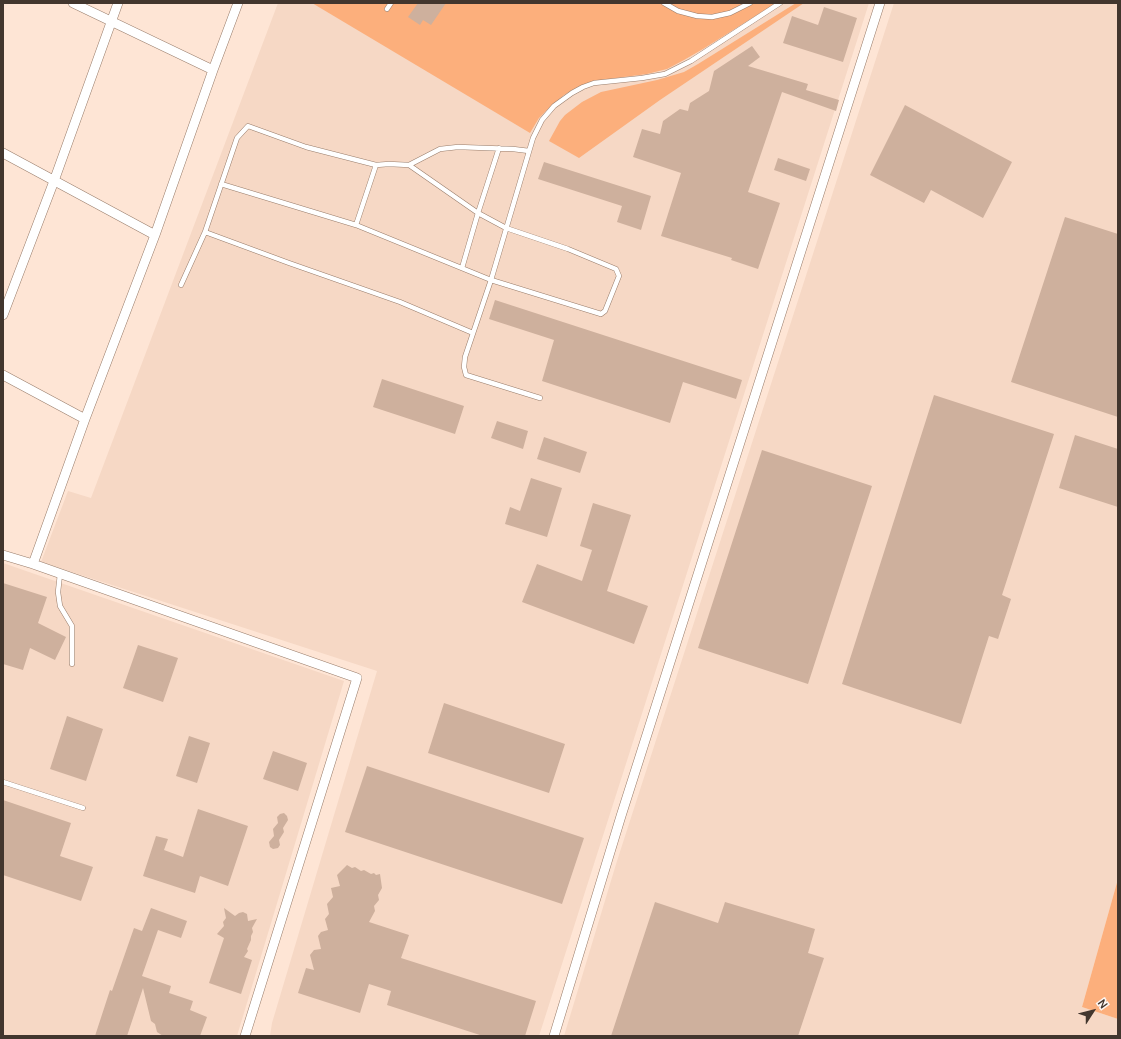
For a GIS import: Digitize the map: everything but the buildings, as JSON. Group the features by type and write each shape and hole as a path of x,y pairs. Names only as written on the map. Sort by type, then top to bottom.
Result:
{"street":[{"path":"73,3 213,70"},
{"path":"3,316 54,181 118,3"},
{"path":"33,564 155,235 238,3"},
{"path":"554,1036 621,816 880,3"},
{"path":"3,153 155,235"},
{"path":"3,375 86,419"},
{"path":"3,555 33,564 357,678 245,1036"}],"lane":[{"path":"387,9 391,3"},
{"path":"664,3 678,11 697,16 712,17 730,13 750,3"},
{"path":"540,398 466,374 464,368 465,357 491,280 529,151 536,130 542,120 554,106 583,87 594,84 665,74 691,61 780,3"},
{"path":"181,285 205,232 221,184 238,138 248,126 306,147 376,165 389,164 409,166 478,213 506,228 568,249 609,266 616,269 619,276 605,311 601,314 491,280 356,225 221,184"},
{"path":"409,166 440,149 458,147 499,148 529,151"},
{"path":"462,268 499,148"},
{"path":"356,225 376,165"},
{"path":"205,232 400,302 473,332"},
{"path":"60,574 58,592 60,606 72,626 72,664"},
{"path":"3,782 83,808"}],"shaded area":[{"path":"278,3 869,3 539,1036 270,1036 272,1023 377,671 41,562 68,491 91,498"},
{"path":"312,3 776,3 703,49 667,69 647,74 601,80 576,88 564,95 548,109 539,118 530,133"},
{"path":"796,3 804,3 660,100 579,158 549,141 565,115 582,102 601,92 657,80 684,72"},
{"path":"894,3 1118,3 1118,879 1082,1007 1118,1019 1118,1036 564,1036 617,861"},
{"path":"3,563 344,681 237,1036 3,1036"},
{"path":"1118,879 1118,1019 1082,1007"}]}
